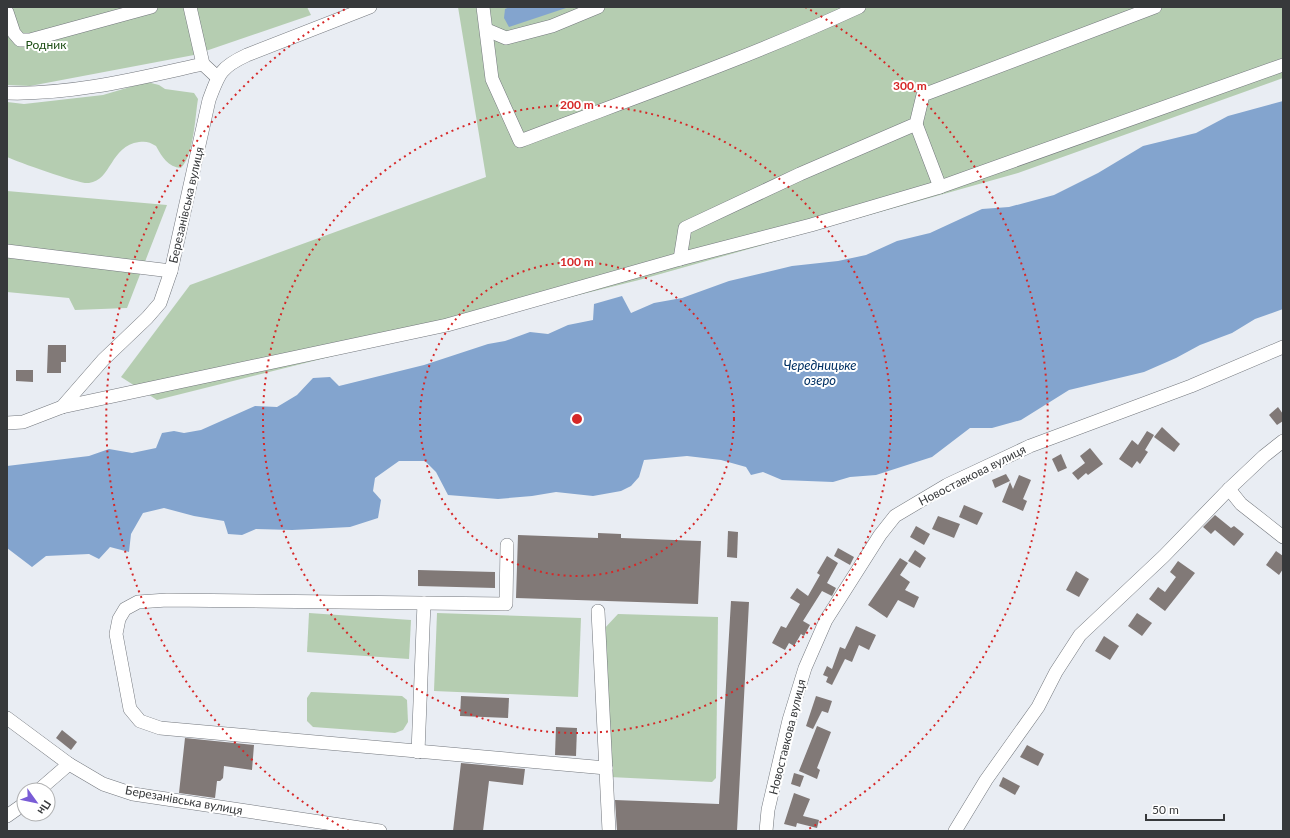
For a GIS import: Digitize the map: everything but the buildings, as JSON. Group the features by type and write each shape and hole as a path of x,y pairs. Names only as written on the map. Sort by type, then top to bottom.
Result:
{"street":[{"path":"7,12 14,33 20,40 30,40 151,7"},
{"path":"190,7 203,64 217,77"},
{"name":"Березанівська вулиця","path":"7,423 23,422 62,406 103,360 147,318 160,302 171,271 209,100 217,77 229,63 370,7"},
{"path":"483,7 492,79 520,141 814,28 859,7"},
{"path":"487,30 506,38 552,26 598,7"},
{"path":"940,187 916,124 923,95 1155,7"},
{"path":"7,93 28,94 85,88 203,64"},
{"path":"62,406 446,324 680,258 811,225 940,187 1283,65"},
{"path":"680,258 686,228 800,174 916,124"},
{"path":"7,251 171,271"},
{"name":"Новоставкова вулиця","path":"766,831 768,810 789,720 804,668 826,620 849,581 880,535 895,516 947,485 1030,446 1191,386 1283,347"},
{"path":"955,831 986,780 1038,708 1056,672 1080,635 1164,556 1229,489 1264,456 1283,441"},
{"path":"1229,489 1242,504 1283,537"},
{"path":"507,545 506,604 167,600 138,602 125,609 119,619 116,634 130,709 140,721 160,728 606,768"},
{"path":"418,752 424,603"},
{"path":"598,611 609,831"},
{"name":"Березанівська вулиця","path":"7,718 69,764 103,784 133,794 380,831"},
{"path":"49,782 69,764"},
{"path":"7,816 16,810"}],"green space":[{"name":"Родник","path":"7,7 307,7 311,15 194,55 30,86 7,85"},
{"path":"458,7 1283,7 1283,78 1018,173 639,280 157,400 121,377 190,285 486,177"},
{"path":"147,82 159,85 165,89 194,93 198,99 195,125 189,154 181,168 169,164 163,158 156,146 146,142 139,142 129,145 122,150 97,181 89,183 62,177 7,157 7,102 24,104 103,95"},
{"path":"7,191 167,205 127,308 75,310 69,298 7,292"},
{"path":"309,613 411,620 409,659 307,652"},
{"path":"437,613 581,618 578,697 434,691"},
{"path":"618,614 718,617 716,778 712,782 610,777 603,630"},
{"path":"311,692 402,696 407,700 408,722 403,730 395,733 313,727 307,721 307,698"}],"water":[{"path":"510,7 569,7 509,27 504,18 505,9"},
{"name":"Чередницьке озеро","path":"1283,101 1283,309 1255,319 1232,333 1200,345 1176,358 1144,372 1069,390 1021,420 992,428 970,428 932,457 876,475 850,477 833,482 782,480 763,472 751,475 746,467 721,460 687,456 644,460 639,477 631,486 621,491 593,496 556,492 498,499 448,495 436,472 425,461 399,461 375,478 373,491 381,500 378,518 350,527 292,530 256,529 242,535 228,534 224,521 194,516 164,508 143,513 131,534 129,552 110,547 99,559 89,554 46,556 32,567 7,548 7,466 89,456 109,449 132,453 156,448 162,433 174,431 184,433 201,430 255,406 277,407 297,395 313,378 330,377 339,386 424,365 530,332 548,334 568,325 593,320 594,304 622,296 631,313 654,303 682,298 729,281 792,266 838,261 866,255 897,241 930,233 982,209 1009,207 1054,195 1098,173 1143,146 1196,133 1228,116"}]}
